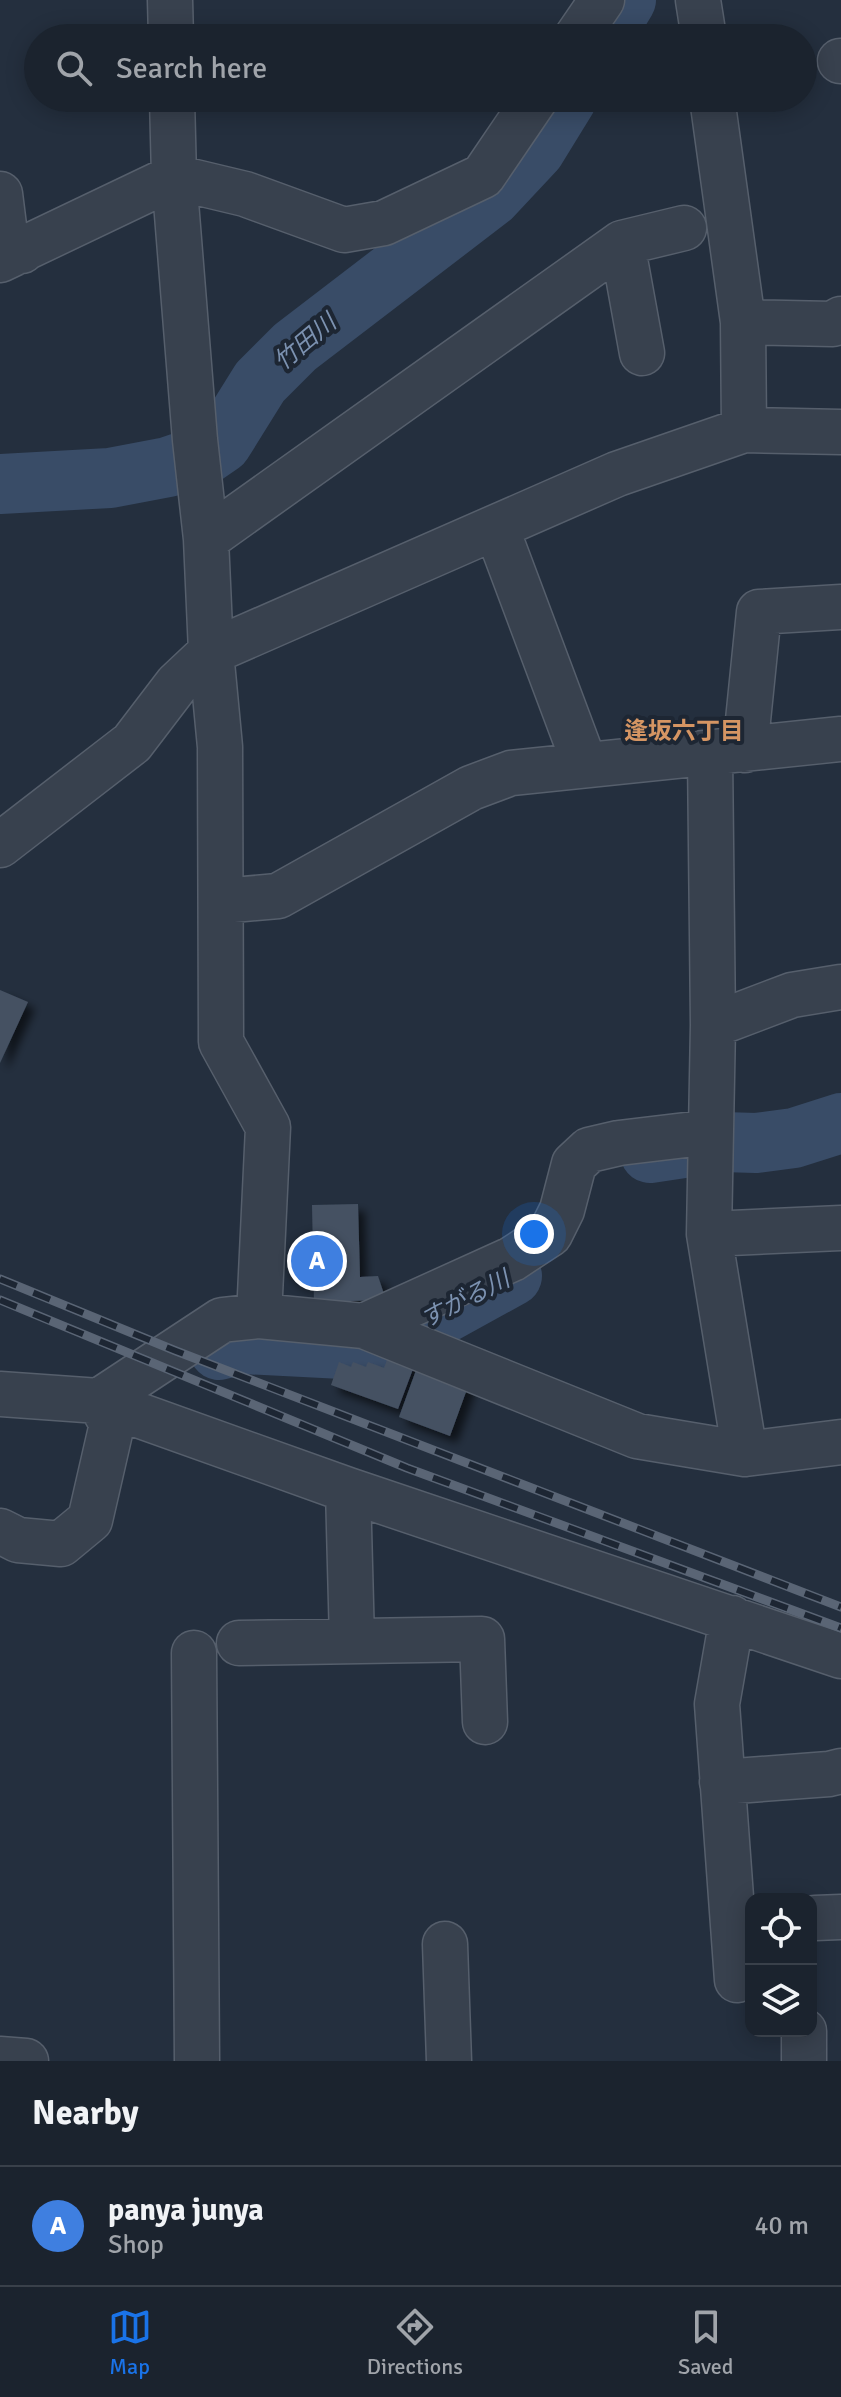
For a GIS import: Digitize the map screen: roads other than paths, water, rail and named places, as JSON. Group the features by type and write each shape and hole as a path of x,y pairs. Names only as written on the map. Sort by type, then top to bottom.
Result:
{"street":[{"path":"170,0 171,24"},
{"path":"586,24 602,0"},
{"path":"698,0 702,24"},
{"path":"172,112 174,177 196,454 206,539 211,652 220,747 221,1042 268,1127 259,1316"},
{"path":"0,194 11,256 174,177 245,194 344,230 384,223 483,176 526,112"},
{"path":"714,112 743,322 744,430"},
{"path":"206,539 622,243 684,228"},
{"path":"622,243 642,353"},
{"path":"743,322 833,324 841,319"},
{"path":"0,845 132,743 177,684 211,652 617,474 744,430 841,432"},
{"path":"496,527 585,765"},
{"path":"745,1454 709,1234 713,1025 728,752 759,612 841,607"},
{"path":"222,901 278,896 471,788 511,773 841,739"},
{"path":"713,1025 792,995 841,987"},
{"path":"386,1335 550,1234 562,1210 574,1164 589,1150 619,1143 710,1141"},
{"path":"709,1234 841,1228"},
{"path":"99,1401 222,1320 259,1316 386,1335 637,1436 745,1454 841,1442"},
{"path":"0,1394 99,1401 348,1490 841,1656"},
{"path":"0,1531 18,1540 61,1544 90,1520 112,1424 99,1401"},
{"path":"348,1490 352,1641"},
{"path":"732,1618 717,1704 737,1980"},
{"path":"239,1643 482,1639 485,1722"},
{"path":"194,1653 197,2061"},
{"path":"722,1782 841,1771"},
{"path":"445,1944 449,2061"},
{"path":"804,2037 804,2061"},
{"path":"0,2059 26,2061"}],"waterway":[{"name":"竹田川","path":"611,24 626,0"},
{"name":"竹田川","path":"0,484 110,478 168,467 206,454 222,443 260,382 295,347 491,197 535,150 558,112"},
{"name":"すがる川","path":"650,1153 723,1142 756,1143 794,1138 841,1123"},
{"name":"すがる川","path":"219,1350 243,1344 343,1349 375,1346 414,1330 512,1276"}],"railway":[{"path":"0,1279 176,1351 841,1607"},
{"path":"0,1300 407,1468 841,1628"}],"place":[{"name":"panya junya","path":"317,1261"}],"district":[{"name":"逢坂六丁目","path":"684,731"}]}
